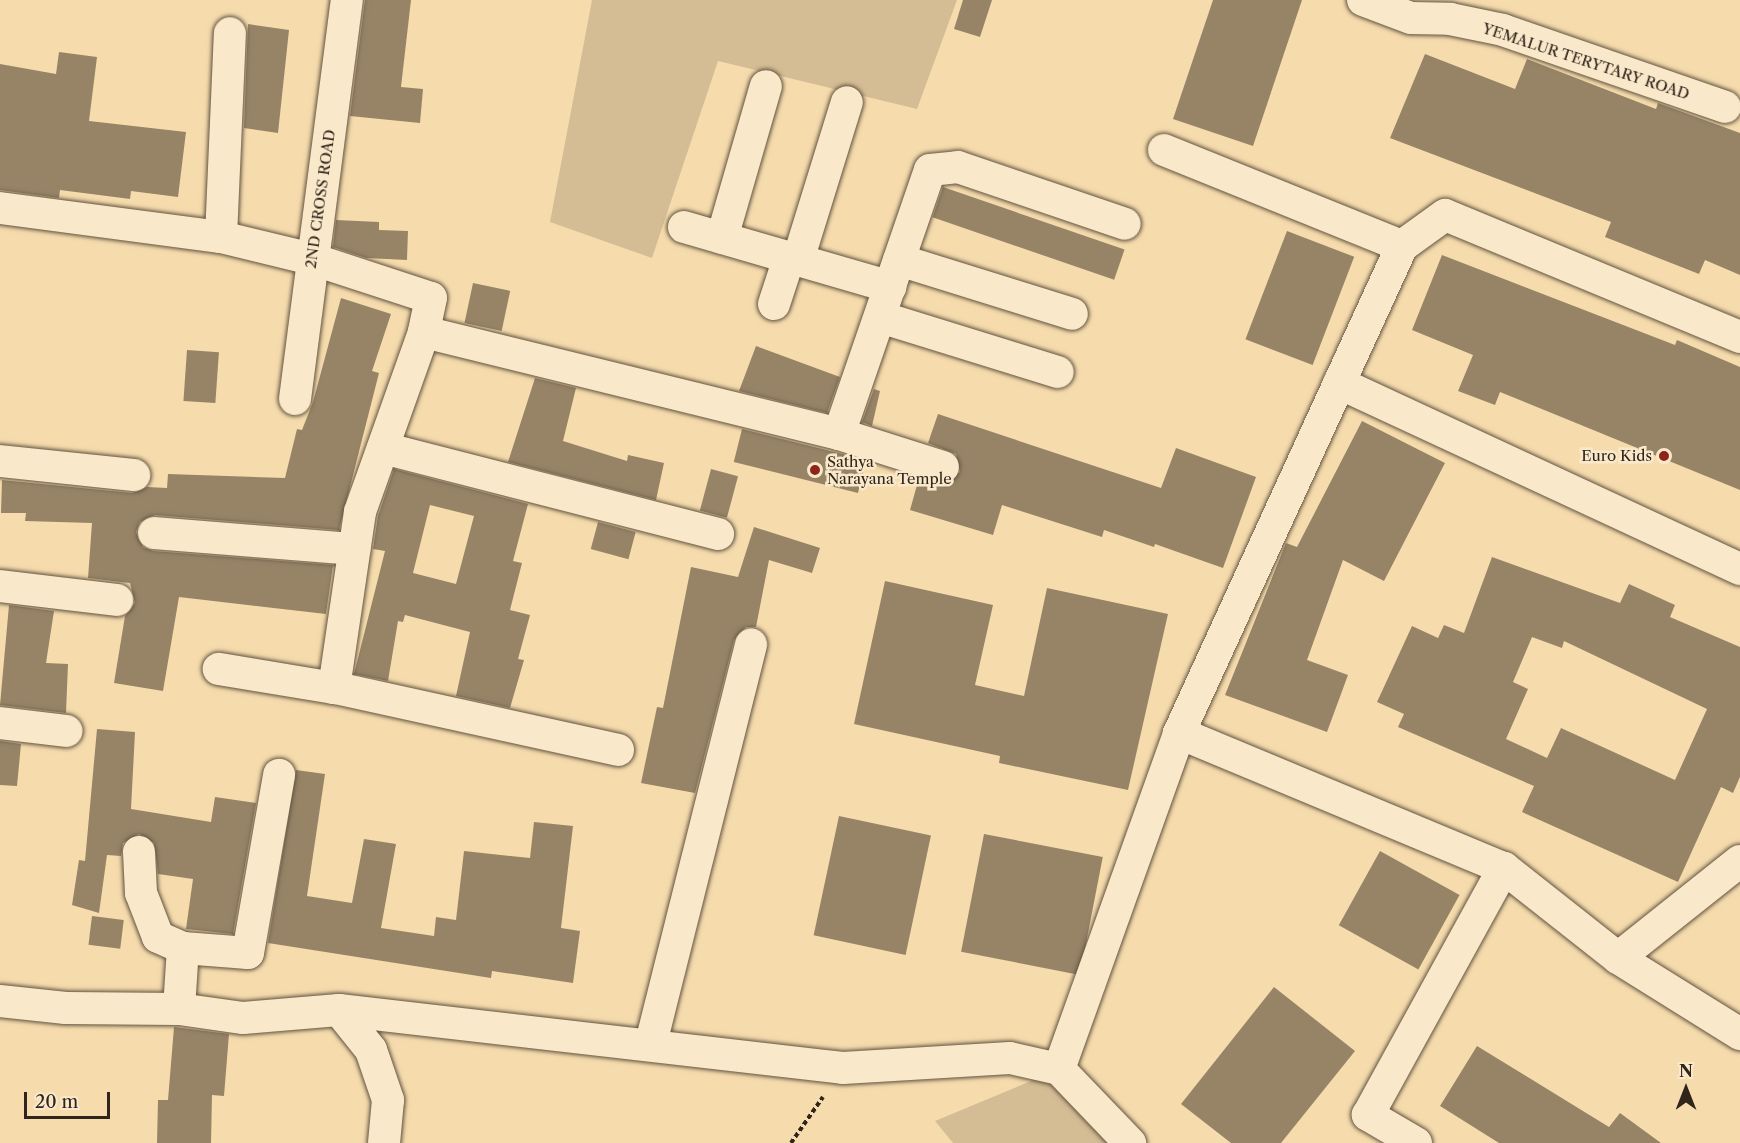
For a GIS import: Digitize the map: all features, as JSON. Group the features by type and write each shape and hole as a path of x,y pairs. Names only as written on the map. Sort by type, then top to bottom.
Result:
{"street":[{"name":"2ND CROSS ROAD","path":"295,399 347,0"},
{"name":"YEMALUR TERYTARY ROAD","path":"1363,0 1411,18 1450,19 1503,30 1725,107"},
{"path":"221,237 230,33"},
{"path":"722,238 766,86"},
{"path":"774,304 794,259 847,102"},
{"path":"1164,150 1402,246"},
{"path":"839,434 930,170 947,166 1125,224"},
{"path":"0,208 221,237 312,258 431,298 424,332 360,512 334,688 327,686"},
{"path":"1059,1069 1179,733 1402,246 1445,215 1740,337"},
{"path":"684,227 794,259 895,274 1072,314"},
{"path":"880,317 1058,372"},
{"path":"424,332 839,434 943,467"},
{"path":"1339,383 1740,568"},
{"path":"383,448 718,534"},
{"path":"0,461 134,475"},
{"path":"154,533 354,549"},
{"path":"0,586 117,600"},
{"path":"651,1043 751,644"},
{"path":"219,669 327,686 618,750"},
{"path":"0,723 67,730"},
{"path":"1179,733 1504,868 1618,958 1740,1034"},
{"path":"139,852 141,893 158,937 183,948 248,953 279,775"},
{"path":"1618,958 1740,861"},
{"path":"1416,1143 1368,1115 1504,868"},
{"path":"179,1008 183,948"},
{"path":"0,1001 66,1008 179,1008 243,1018 339,1010 651,1043 843,1068 1010,1058 1059,1069 1130,1143"},
{"path":"339,1010 371,1050 388,1100 384,1143"}],"path":[{"path":"791,1143 843,1068"}],"shaded area":[{"path":"592,0 957,0 917,109 718,61 652,258 550,222"},
{"path":"1043,1076 1107,1143 953,1143 935,1121"}],"building":[{"path":"365,0 411,0 401,87 423,89 420,123 350,116"},
{"path":"963,0 992,0 980,37 954,29"},
{"path":"1213,0 1302,0 1253,146 1173,119"},
{"path":"248,24 289,30 278,133 244,128"},
{"path":"59,52 97,57 89,121 186,132 178,197 131,191 130,199 60,190 59,198 0,190 0,64 56,74"},
{"path":"1425,54 1515,89 1527,59 1656,109 1658,103 1740,133 1740,275 1705,260 1699,274 1605,237 1611,222 1390,138"},
{"path":"943,187 1125,250 1114,280 933,217"},
{"path":"336,220 379,222 379,230 408,231 407,260 366,258 333,247"},
{"path":"1287,231 1354,257 1313,365 1245,339"},
{"path":"1442,255 1675,345 1677,340 1740,367 1740,490 1500,392 1495,405 1458,391 1473,355 1412,330"},
{"path":"473,283 510,291 502,331 464,323"},
{"path":"341,298 391,314 372,371 379,373 339,530 155,515 140,522 136,532 143,547 153,551 333,565 326,614 179,597 163,691 114,683 125,616 135,603 130,583 88,578 92,523 25,521 26,513 1,513 2,480 132,493 147,487 167,488 168,474 285,478 297,429 302,430 313,402"},
{"path":"756,346 840,377 827,413 739,391"},
{"path":"187,350 219,352 215,403 183,401"},
{"path":"535,378 576,388 563,441 627,461 628,455 664,463 656,500 508,462"},
{"path":"874,389 880,391 872,426 862,422"},
{"path":"938,414 1161,488 1176,448 1256,477 1223,568 1155,544 1154,547 1104,530 1102,537 1002,505 993,535 910,510 919,478 946,485 960,472 956,454 928,443"},
{"path":"1362,421 1445,463 1384,581 1343,560 1307,660 1348,675 1327,732 1225,695 1286,543 1297,547"},
{"path":"742,429 866,460 858,493 734,462"},
{"path":"394,469 528,504 513,561 522,563 510,610 530,615 518,659 524,660 510,708 456,696 470,632 405,615 403,622 398,621 388,681 354,674 385,551 373,549 378,516","holes":["430,505 474,516 456,584 413,573"]},
{"path":"711,469 738,476 727,518 700,511"},
{"path":"598,522 636,532 628,559 591,549"},
{"path":"754,527 820,548 812,573 769,560 756,627 746,627 734,640 695,793 641,783 657,707 663,708 691,567 738,577"},
{"path":"1492,557 1620,603 1629,584 1675,605 1670,617 1740,647 1740,777 1733,793 1721,787 1678,882 1522,812 1534,786 1398,727 1404,714 1377,702 1412,626 1438,638 1444,625 1464,633","holes":["1532,637 1562,648 1564,641 1707,709 1675,780 1561,728 1547,758 1506,739 1528,689 1513,682"]},
{"path":"885,581 993,605 975,685 1024,696 1047,588 1168,614 1128,790 999,763 1000,756 854,724"},
{"path":"9,605 54,611 46,663 68,664 66,713 0,705"},
{"path":"97,729 135,732 131,809 211,822 215,797 256,803 233,934 186,929 193,879 158,874 154,843 139,834 123,843 121,856 107,855 99,913 72,905 79,860 85,861"},
{"path":"0,741 21,744 17,786 0,785"},
{"path":"296,770 325,774 307,896 352,903 364,839 396,844 381,928 434,936 436,917 456,920 464,851 530,858 534,822 573,826 561,928 580,931 573,983 492,971 491,978 268,943"},
{"path":"839,816 931,836 906,955 814,935"},
{"path":"984,834 1103,857 1080,975 961,952"},
{"path":"1380,851 1460,895 1418,969 1339,925"},
{"path":"92,916 124,920 120,949 88,945"},
{"path":"1274,987 1355,1051 1281,1143 1231,1143 1181,1104"},
{"path":"174,1027 229,1034 224,1096 212,1095 211,1143 157,1143 158,1100 168,1100"},
{"path":"1477,1046 1609,1127 1620,1113 1661,1143 1499,1143 1440,1106"}],"place":[{"name":"Euro Kids","path":"1664,456"},
{"name":"Sathya Narayana Temple","path":"815,470"}]}
